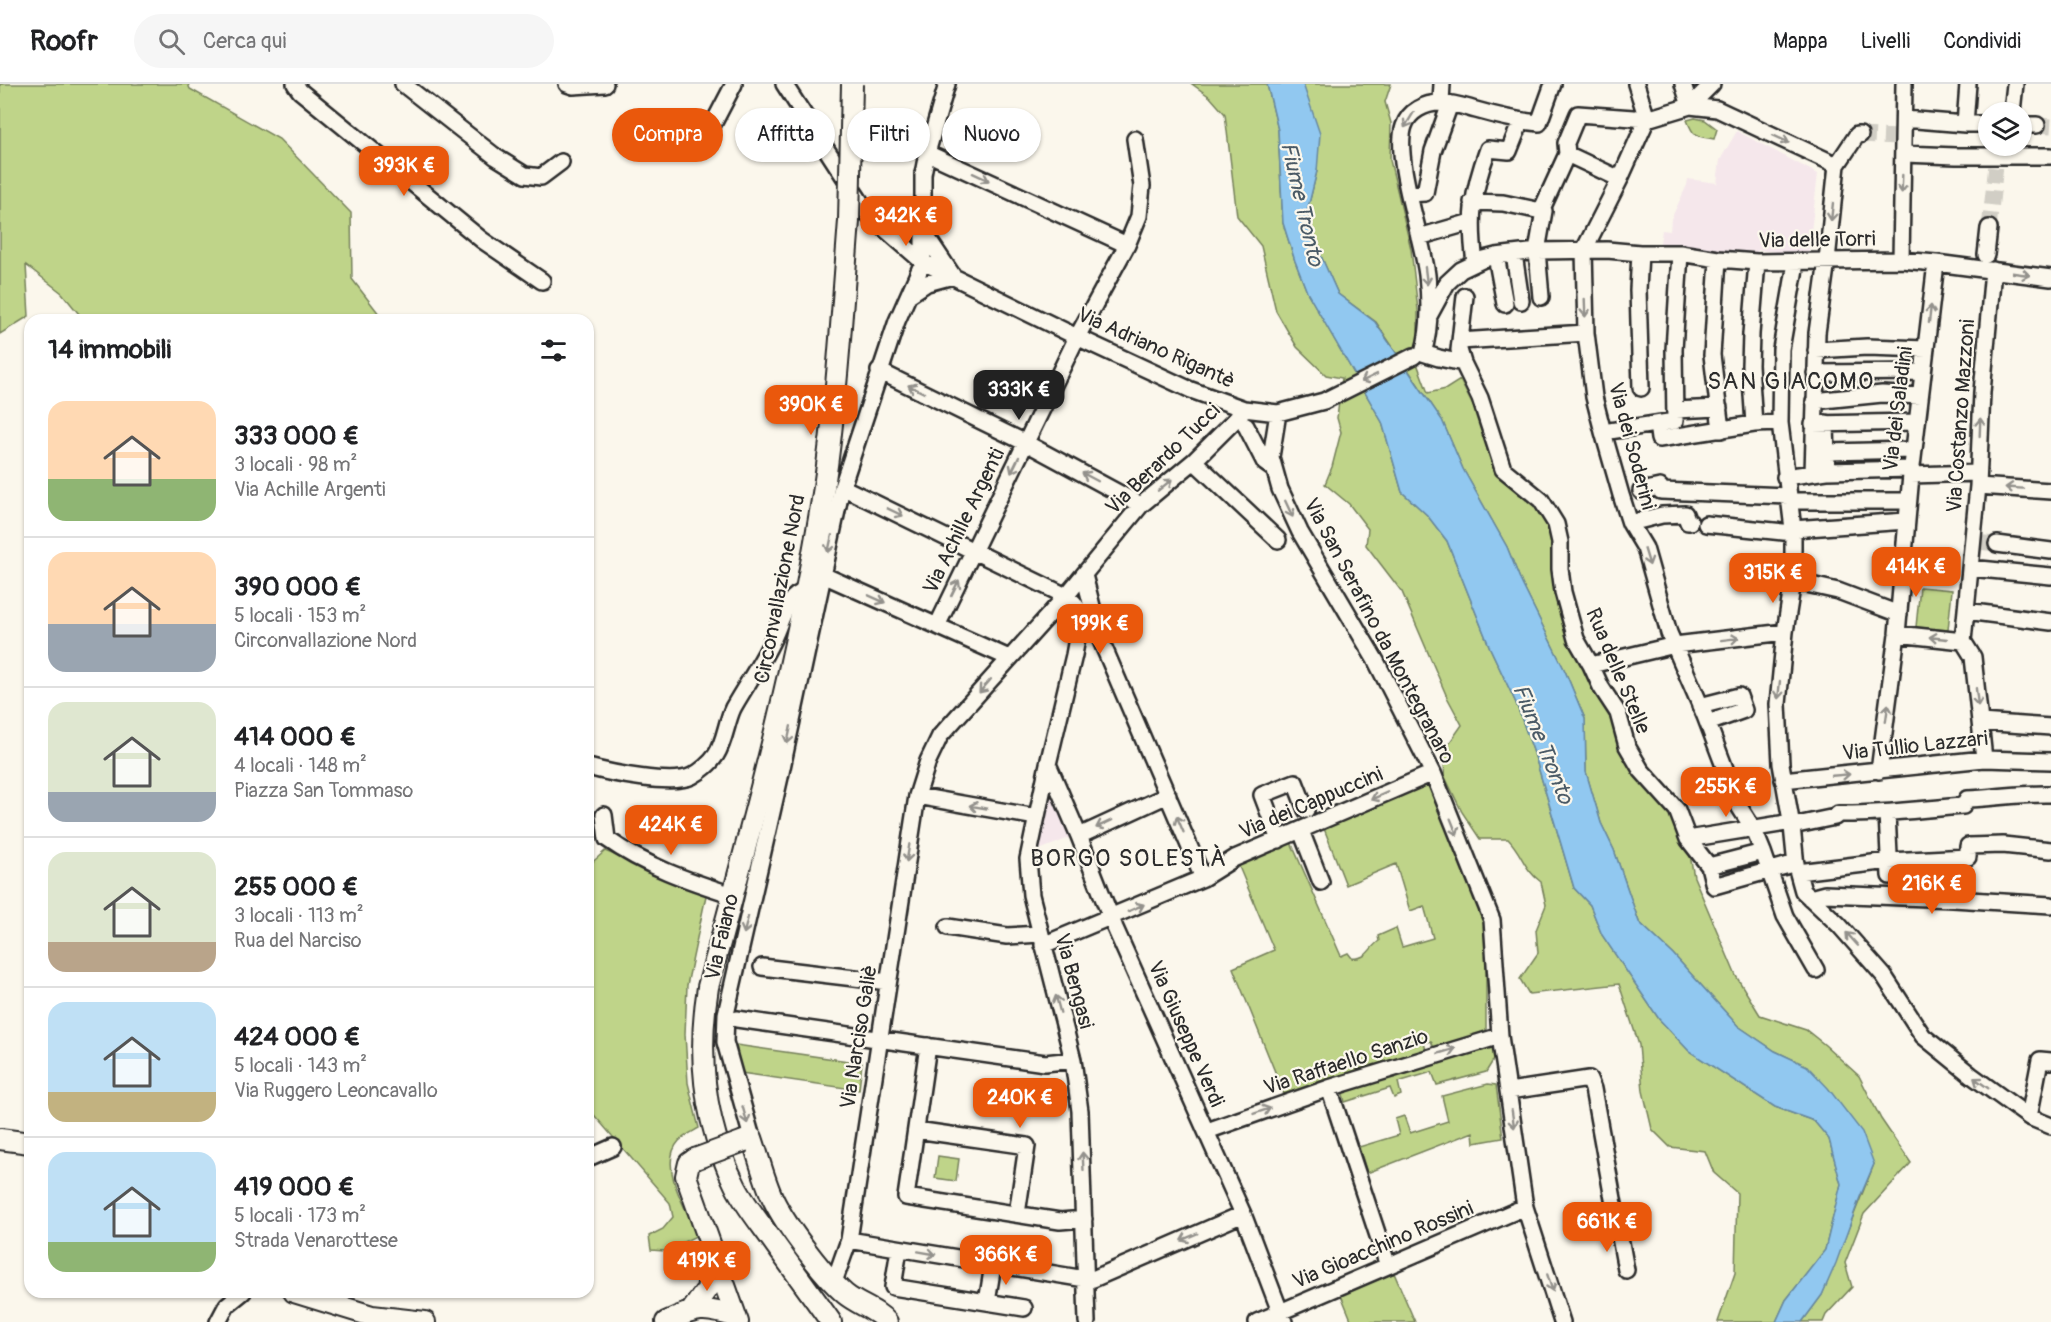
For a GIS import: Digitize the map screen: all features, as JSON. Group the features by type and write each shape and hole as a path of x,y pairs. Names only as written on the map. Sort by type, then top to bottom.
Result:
{"main road":[{"name":"Circonvallazione Nord","path":"831,1322 738,1190 723,1160 705,1095 702,1034 705,1003 792,661 806,591 826,465 849,221 852,84"},
{"path":"0,1139 24,1142"},
{"path":"736,1320 686,1176 689,1163 695,1159 748,1140 773,1198 788,1225 846,1294 887,1322"},
{"path":"692,1310 707,1289 714,1254"},
{"path":"314,1298 372,1316 425,1322"},
{"path":"666,1322 692,1310 713,1309 736,1320"}],"street":[{"path":"295,84 300,91 482,240 542,281"},
{"path":"403,84 496,157 525,175 541,177 561,162"},
{"path":"567,84 573,86 605,84"},
{"path":"721,108 734,84"},
{"name":"Via Adriano Rigantè","path":"784,84 869,214 923,262 1191,390 1244,409 1278,412 1324,401 1418,354"},
{"path":"930,143 947,84"},
{"path":"1409,194 1425,193 1445,103 1442,84"},
{"path":"1463,363 1418,354 1427,338 1429,316 1427,274 1403,158 1404,126 1415,110 1425,105 1445,103 1539,123 1553,84"},
{"path":"1584,250 1620,179 1647,118 1636,84"},
{"path":"1683,84 1690,106"},
{"path":"1690,106 1712,84"},
{"path":"1901,260 1904,154 1901,137 1904,119 1904,84"},
{"path":"1965,124 1968,84"},
{"path":"2013,102 2016,84"},
{"path":"1541,211 1567,154 1566,143 1578,114 1647,118 1690,106 1717,109 1837,165"},
{"path":"1904,119 1978,124"},
{"path":"1475,263 1471,222 1472,202 1488,149 1509,151 1521,121"},
{"path":"1820,472 1828,452 1814,401 1817,333 1837,165 1858,135"},
{"name":"Via Achille Argenti","path":"937,626 1077,337 1127,245 1139,216 1142,186 1135,139"},
{"path":"1904,154 1978,152"},
{"path":"930,154 1127,245"},
{"path":"1567,154 1620,179"},
{"path":"2032,154 2051,156"},
{"path":"923,262 922,191 926,162"},
{"path":"1472,202 1503,203 1544,212 1538,251 1541,297"},
{"path":"1419,237 1471,222"},
{"name":"Via Costanzo Mazzoni","path":"1963,641 1974,542 1978,479 1989,228"},
{"path":"909,296 927,283 952,276 922,231"},
{"name":"Via dei Soderini","path":"1584,250 1586,333 1594,397 1603,432 1629,494 1630,523 1645,548 1669,633 1708,723 1740,808 1754,830 1785,916 1816,970"},
{"name":"Via delle Torri","path":"1429,316 1461,270 1496,256 1538,251 1680,253 1718,259 1796,263 1827,260 1901,260 1987,265 2050,278"},
{"path":"1640,253 1638,290 1641,388"},
{"path":"1675,415 1674,350 1680,253"},
{"path":"1514,254 1521,301"},
{"path":"1496,256 1505,304"},
{"path":"1718,259 1712,355 1720,430"},
{"name":"Via Faiano","path":"748,1140 725,1042 726,1014 842,487 897,321 923,262"},
{"path":"1754,424 1750,365 1757,262"},
{"name":"Via dei Saladini","path":"1879,771 1897,634 1913,450 1936,262"},
{"path":"1796,263 1781,349 1780,423 1793,531 1793,581 1778,704 1783,780 1803,891 1839,926 1884,976 1923,1036 1971,1076 2029,1117 2051,1126"},
{"name":"Rua delle Stelle","path":"1465,296 1459,350 1480,398 1503,469 1541,500 1556,524 1560,542 1563,592 1576,639 1592,665 1601,687 1618,712 1633,759 1677,810 1688,839 1709,866 1714,886 1768,871 1797,867 1890,868 1968,857 1968,846 2003,845 2051,850"},
{"path":"1460,341 1586,333"},
{"path":"1816,350 1867,347 1926,349"},
{"path":"879,371 1026,443 1141,505"},
{"path":"1815,373 1923,372"},
{"path":"1814,401 1882,394 1920,396"},
{"path":"1603,432 1657,424 1675,415 1719,408"},
{"name":"Via Berardo Tucci","path":"1009,658 1066,596 1141,505 1194,461 1244,409"},
{"name":"Via San Serafino da Montegranaro","path":"1278,412 1271,457 1280,489 1300,532 1376,662 1433,773 1492,920 1500,1036 1525,1207 1562,1322"},
{"path":"1820,423 1917,422"},
{"path":"1657,424 1659,439 1754,424 1780,423"},
{"path":"1820,423 1820,472"},
{"path":"1246,426 1265,463 1274,470"},
{"path":"1828,452 1913,450"},
{"path":"1194,461 1278,540"},
{"path":"1785,477 1820,472 1911,472 1978,479 2051,491"},
{"path":"842,487 1066,596"},
{"path":"1629,494 1660,488 1660,491 1789,498 1908,501"},
{"path":"1660,491 1662,515"},
{"path":"1630,523 1662,515 1687,519"},
{"path":"1706,524 1793,531 1906,521"},
{"path":"1997,544 2051,551"},
{"path":"1971,567 2051,576"},
{"path":"823,575 1009,658"},
{"path":"1084,575 1096,629 1203,878"},
{"path":"1793,581 1838,591 1899,614"},
{"path":"594,769 609,773 660,779 690,777 715,757 733,710 774,636 790,599 798,592 806,591"},
{"name":"Via Bengasi","path":"1066,596 1080,612 1080,621 1028,859 1031,895 1072,1060 1081,1120 1087,1322"},
{"path":"1966,612 2051,622"},
{"name":"Via Bengasi","path":"1074,656 1090,642 1096,629"},
{"path":"1592,665 1675,645 1785,632"},
{"path":"1897,634 1963,641 1973,657 1984,759"},
{"name":"Via Narciso Galiè","path":"834,1282 849,1240 917,796 928,761 940,736 1009,658"},
{"path":"1700,706 1739,696 1744,711 1708,723"},
{"path":"1980,722 2051,727"},
{"name":"Via Tullio Lazzari","path":"1783,780 1984,759 2051,761"},
{"name":"Via Giuseppe Verdi","path":"1048,764 1110,917 1243,1214 1282,1317"},
{"name":"Via dei Cappuccini","path":"948,927 1041,940 1110,917 1203,878 1236,858 1433,773"},
{"path":"1279,840 1262,795 1295,782 1306,810"},
{"path":"1688,839 1835,817 1838,814 1871,815 1963,806 1967,799 2003,797 2022,793 2051,794"},
{"path":"1079,836 1168,795"},
{"path":"917,796 1036,817"},
{"path":"1887,813 1890,868"},
{"path":"604,815 607,839 626,852 675,876 733,895"},
{"path":"1307,828 1321,882"},
{"path":"1709,866 1763,852"},
{"path":"1810,898 1825,894 1891,894 2051,905"},
{"path":"762,967 888,982"},
{"path":"737,1019 1045,1063 1072,1060"},
{"name":"Via Raffaello Sanzio","path":"1207,1131 1329,1088 1500,1036"},
{"path":"928,1046 906,1197 1067,1222 1084,1219"},
{"path":"2029,1117 2040,1060 2051,1061"},
{"path":"1509,1090 1589,1079 1593,1089 1626,1270"},
{"path":"1329,1088 1388,1266"},
{"path":"916,1130 1027,1146 1017,1214"},
{"path":"594,1155 613,1147"},
{"name":"Via Gioacchino Rossini","path":"1257,1322 1282,1317 1388,1266 1525,1207"},
{"path":"849,1240 1093,1279 1243,1214"},
{"path":"899,1249 893,1287 1024,1308"},
{"path":"987,1302 993,1264"},
{"path":"218,1322 226,1305 235,1298"}],"shaded area":[{"path":"1737,131 1818,174 1808,256 1758,250 1756,258 1726,254 1726,251 1660,243 1662,230 1670,231 1671,219 1688,179 1717,183 1720,160"},
{"path":"1050,779 1074,836 1034,852"}],"green space":[{"path":"0,84 188,84 190,89 279,139 351,213 352,279 379,314 79,314 62,293 26,265 29,314 24,314 24,319 0,334"},
{"path":"1192,84 1267,84 1278,130 1283,223 1307,292 1382,422 1402,492 1427,515 1447,541 1490,648 1516,703 1534,753 1574,888 1590,905 1602,935 1659,1019 1689,1051 1775,1107 1814,1121 1829,1139 1841,1184 1825,1250 1786,1300 1776,1322 1718,1322 1735,1273 1737,1193 1714,1173 1705,1151 1670,1147 1652,1129 1643,1091 1639,1045 1619,984 1529,994 1520,979 1538,953 1536,930 1546,905 1541,882 1531,872 1508,839 1480,839 1462,812 1445,777 1443,752 1462,725 1447,697 1402,592 1366,545 1368,529 1349,504 1325,484 1341,432 1337,418 1342,378 1326,375 1297,347 1276,311 1261,246 1237,216 1225,114 1210,97"},
{"path":"1303,84 1391,84 1385,102 1391,123 1390,160 1411,249 1418,310 1418,366 1428,393 1446,389 1460,380 1503,471 1551,527 1577,639 1660,799 1678,827 1689,850 1694,877 1736,976 1760,1015 1806,1030 1859,1076 1881,1119 1911,1163 1864,1214 1845,1263 1852,1287 1826,1315 1823,1322 1802,1322 1822,1295 1874,1164 1807,1066 1775,1051 1738,1026 1673,954 1639,922 1614,850 1601,823 1586,772 1585,719 1507,547 1463,469 1442,420 1376,322 1338,294 1321,256 1307,212 1317,171"},
{"path":"1695,118 1705,120 1717,129 1714,139 1694,133 1687,120"},
{"path":"1920,587 1952,590 1948,630 1916,627"},
{"path":"1429,783 1484,919 1486,1035 1434,1048 1431,1041 1424,1043 1426,1050 1284,1094 1233,968 1274,950 1237,862 1290,840 1341,956 1348,953 1352,958 1361,957 1379,941 1378,936 1396,928 1402,947 1433,938 1424,906 1410,911 1396,864 1346,885 1323,826"},
{"path":"605,851 707,891 687,985 685,1034 688,1083 699,1128 679,1141 673,1151 671,1162 676,1188 698,1235 665,1251 651,1250 649,1236 663,1229 673,1217 670,1203 594,1115 594,861"},
{"path":"736,1045 862,1063 859,1090 741,1073"},
{"path":"1487,1045 1492,1047 1494,1059 1486,1072 1437,1085 1432,1072 1398,1082 1401,1095 1394,1098 1390,1088 1345,1102 1341,1087"},
{"path":"1488,1084 1496,1085 1503,1138 1474,1143 1473,1132 1367,1173 1359,1147 1399,1135 1395,1119 1404,1116 1410,1133 1448,1121 1442,1096"},
{"path":"938,1156 959,1159 956,1181 935,1178"},
{"path":"1394,1273 1415,1322 1352,1322 1341,1295"}],"water":[{"name":"Fiume Tronto","path":"1267,84 1303,84 1320,134 1317,171 1307,212 1321,256 1338,294 1375,322 1442,420 1463,469 1507,547 1522,584 1565,671 1585,719 1586,772 1601,823 1614,850 1639,922 1673,954 1738,1026 1775,1051 1807,1066 1828,1088 1862,1132 1874,1164 1822,1295 1802,1322 1776,1322 1786,1300 1825,1250 1841,1184 1829,1139 1814,1121 1775,1107 1689,1051 1659,1019 1602,935 1590,905 1574,888 1534,753 1516,703 1490,648 1447,541 1427,515 1402,492 1382,422 1307,292 1295,261 1283,223 1278,130"}],"tunnel":[{"path":"2037,125 2051,126"},
{"path":"1860,135 1899,137"},
{"path":"1989,228 1997,156"},
{"path":"1975,542 1997,544"}],"district":[{"name":"SAN GIACOMO","path":"1791,381"},
{"name":"BORGO SOLESTÀ","path":"1129,858"}]}
